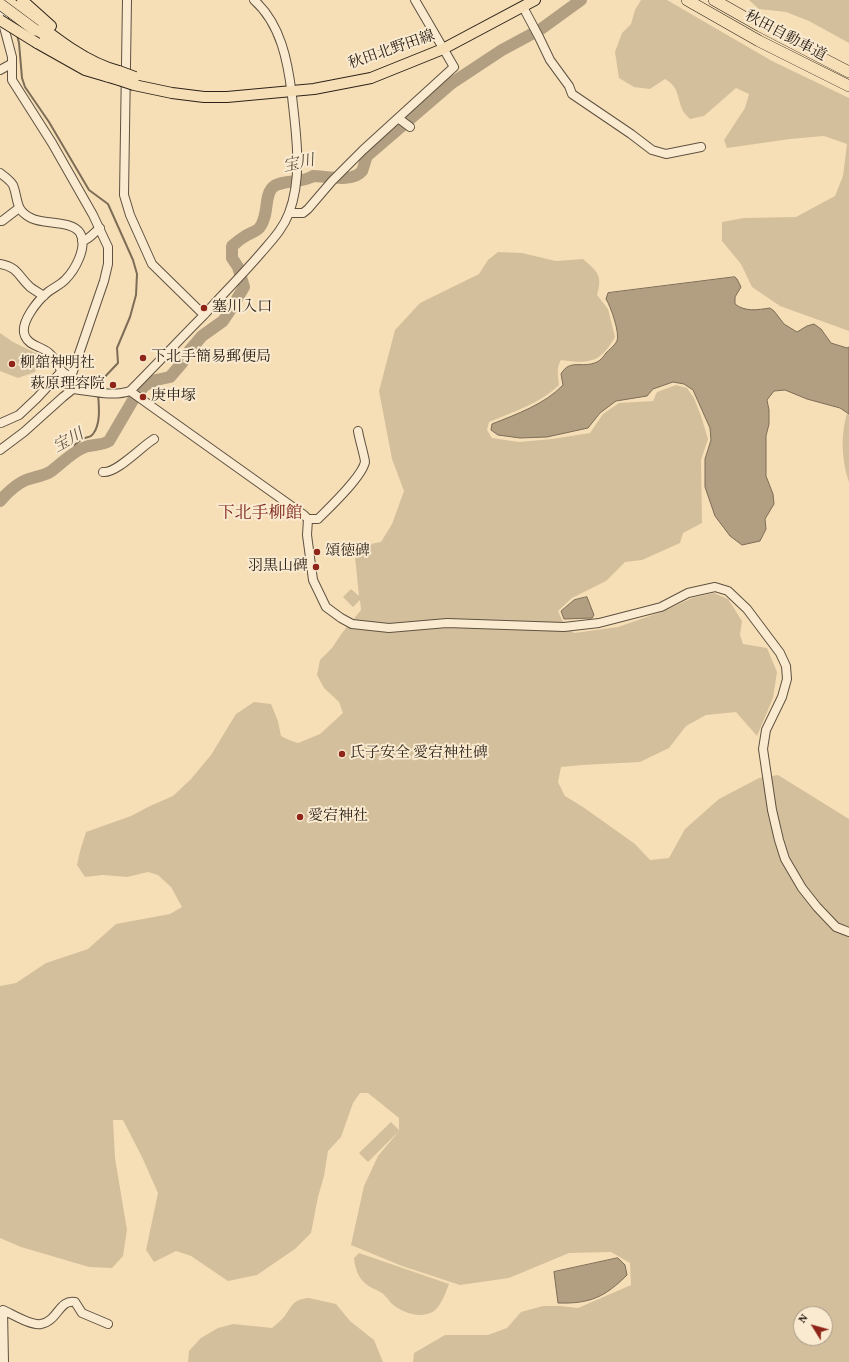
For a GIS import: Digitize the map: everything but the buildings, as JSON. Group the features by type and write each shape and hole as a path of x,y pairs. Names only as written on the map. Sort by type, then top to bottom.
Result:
{"highway":[{"name":"秋田自動車道","path":"687,0 759,41 849,86"},
{"name":"秋田自動車道","path":"714,0 760,26 849,72"},
{"path":"0,4 37,23 65,52 108,76"}],"main road":[{"path":"7,0 37,23 119,76"},
{"path":"22,0 37,23"},
{"name":"秋田北野田線","path":"0,20 85,70 108,76 119,76 135,81 173,88 247,96 314,89 371,78 443,49 535,0"}],"street":[{"path":"4,0 4,27 12,57 12,80 52,143 100,228 108,247 108,264 104,281 71,377 73,389"},
{"path":"127,0 124,195 130,216 152,264 204,315"},
{"path":"134,394 204,315 237,282 279,232 289,213 297,168 296,131 291,92 283,49 276,30 267,14 254,0"},
{"path":"289,213 303,213 308,209 340,173 454,67 415,0"},
{"path":"523,7 540,37 550,60 569,86 572,94 652,150 666,154 701,147"},
{"path":"0,70 11,64"},
{"path":"398,118 410,127"},
{"path":"0,172 12,185 19,208 32,218 41,222 70,226 79,232 82,241 80,256 74,268 65,280 37,303 26,320 24,328 25,336 33,345 49,353 55,359 62,371 71,377"},
{"path":"0,221 19,208"},
{"path":"82,241 86,241 100,228"},
{"path":"0,264 9,266 16,270 30,287 44,296"},
{"path":"1,424 19,415 62,371"},
{"path":"0,450 24,432 73,389 104,393 134,394 304,514 308,519 307,535 312,580 326,606 341,618 352,624 389,628 447,623 564,627 599,623 661,607 688,593 714,587 728,590 747,608 780,653 786,666 787,679 782,697 766,730 763,749 772,810 785,859 802,888 817,907 836,926 849,932"},
{"path":"308,519 318,519 335,502 360,472 364,462 358,432"},
{"path":"103,472 107,473 154,439"},
{"path":"4,1362 3,1310 29,1322 40,1325 54,1319 60,1307 71,1301 75,1302 82,1313 108,1324"}],"shaded area":[{"path":"641,0 667,0 772,61 849,98 849,331 780,306 752,287 741,264 722,241 722,222 744,218 796,217 835,196 843,176 847,144 824,136 727,148 724,140 745,108 749,94 736,88 704,116 690,119 683,110 673,85 665,79 650,89 634,87 619,78 615,52 622,33 631,24 635,10"},
{"path":"749,0 849,0 849,43 809,21 786,12 759,9"},
{"path":"498,252 522,253 556,261 583,259 598,274 599,288 597,295 608,309 615,337 610,346 599,357 593,360 580,362 561,360 558,369 559,385 535,402 489,422 487,430 492,438 519,442 590,433 603,414 619,403 653,401 657,392 676,385 687,388 694,398 708,439 701,460 702,523 683,533 680,543 642,560 625,562 606,581 572,598 558,611 562,620 574,633 618,627 664,611 692,598 714,593 728,599 742,621 740,635 743,644 767,648 777,672 773,698 757,736 736,712 706,715 686,726 669,748 640,762 561,767 558,782 565,796 635,844 650,860 669,858 685,829 719,799 759,778 778,775 849,819 849,1362 413,1362 414,1353 445,1335 488,1335 507,1328 521,1312 543,1306 578,1308 631,1285 630,1263 611,1252 569,1253 509,1278 460,1285 402,1266 351,1245 364,1186 378,1156 399,1131 368,1162 359,1153 391,1122 399,1130 399,1118 368,1093 360,1093 353,1103 341,1137 328,1151 311,1233 295,1249 257,1275 228,1281 191,1256 176,1251 154,1262 146,1250 158,1193 123,1120 113,1120 115,1158 127,1230 123,1256 112,1268 89,1267 21,1247 0,1238 0,986 16,983 46,963 88,949 116,924 170,914 182,907 171,887 158,875 148,872 127,877 103,875 85,877 77,865 86,832 131,816 173,796 191,779 211,755 236,714 254,702 271,704 278,721 281,736 298,743 320,734 343,713 339,702 324,688 317,675 320,660 332,648 361,610 360,600 353,607 343,597 351,589 359,596 354,547 381,542 392,524 404,491 392,459 379,391 395,330 420,303 479,274 488,260"},
{"path":"735,277 741,287 735,297 735,304 739,307 751,310 770,308 784,324 797,332 814,324 821,329 831,343 847,348 849,347 849,414 840,408 807,399 785,390 774,391 767,400 769,424 766,436 766,476 773,494 774,504 765,519 766,529 760,541 742,545 730,536 715,516 705,487 705,459 711,440 710,428 693,390 684,384 673,382 653,389 647,396 616,401 600,413 588,428 547,437 520,438 498,435 491,430 492,424 530,408 556,392 563,385 561,374 568,366 586,365 597,362 615,344 618,337 616,326 606,299 608,293"},
{"path":"0,333 13,342 44,357 35,372 18,378 0,371"},
{"path":"849,408 849,482 844,464 843,435"},
{"path":"587,597 594,615 592,618 564,619 561,611 574,600"},
{"path":"359,1253 449,1284 444,1297 436,1310 424,1315 417,1315 403,1311 396,1307 382,1293 368,1286 361,1279 357,1272 354,1258"},
{"path":"618,1258 625,1265 627,1275 611,1289 596,1298 579,1302 558,1303 554,1272"},
{"path":"309,1298 336,1304 350,1321 374,1340 383,1362 188,1362 189,1351 201,1338 218,1328 233,1324 272,1328 284,1317 291,1306 299,1300"}],"waterway":[{"name":"宝川","path":"0,501 19,484 26,480 50,472 80,449 88,446 103,444 109,441 133,400 144,386 156,380 170,377 202,336 223,321 244,287 238,267 232,258 232,246 260,227 265,217 268,196 272,188 280,183 303,180 313,176 346,178 358,175 362,171 367,156 452,83 502,50 541,29 581,0"},
{"path":"17,35 22,78 25,87 49,122 89,190 108,204 133,260 137,274 136,295 130,317 117,348 118,363 98,384 97,390"},
{"path":"70,456 77,443 82,439 90,437 96,430 99,415 98,394"}],"place":[{"name":"塞川入口","path":"204,308"},
{"name":"下北手簡易郵便局","path":"143,358"},
{"name":"柳舘神明社","path":"12,364"},
{"name":"萩原理容院","path":"113,385"},
{"name":"庚申塚","path":"143,397"},
{"name":"頌徳碑","path":"317,552"},
{"name":"羽黒山碑","path":"316,567"},
{"name":"氏子安全 愛宕神社碑","path":"342,754"},
{"name":"愛宕神社","path":"300,817"}],"district":[{"name":"下北手柳館","path":"260,515"}]}
